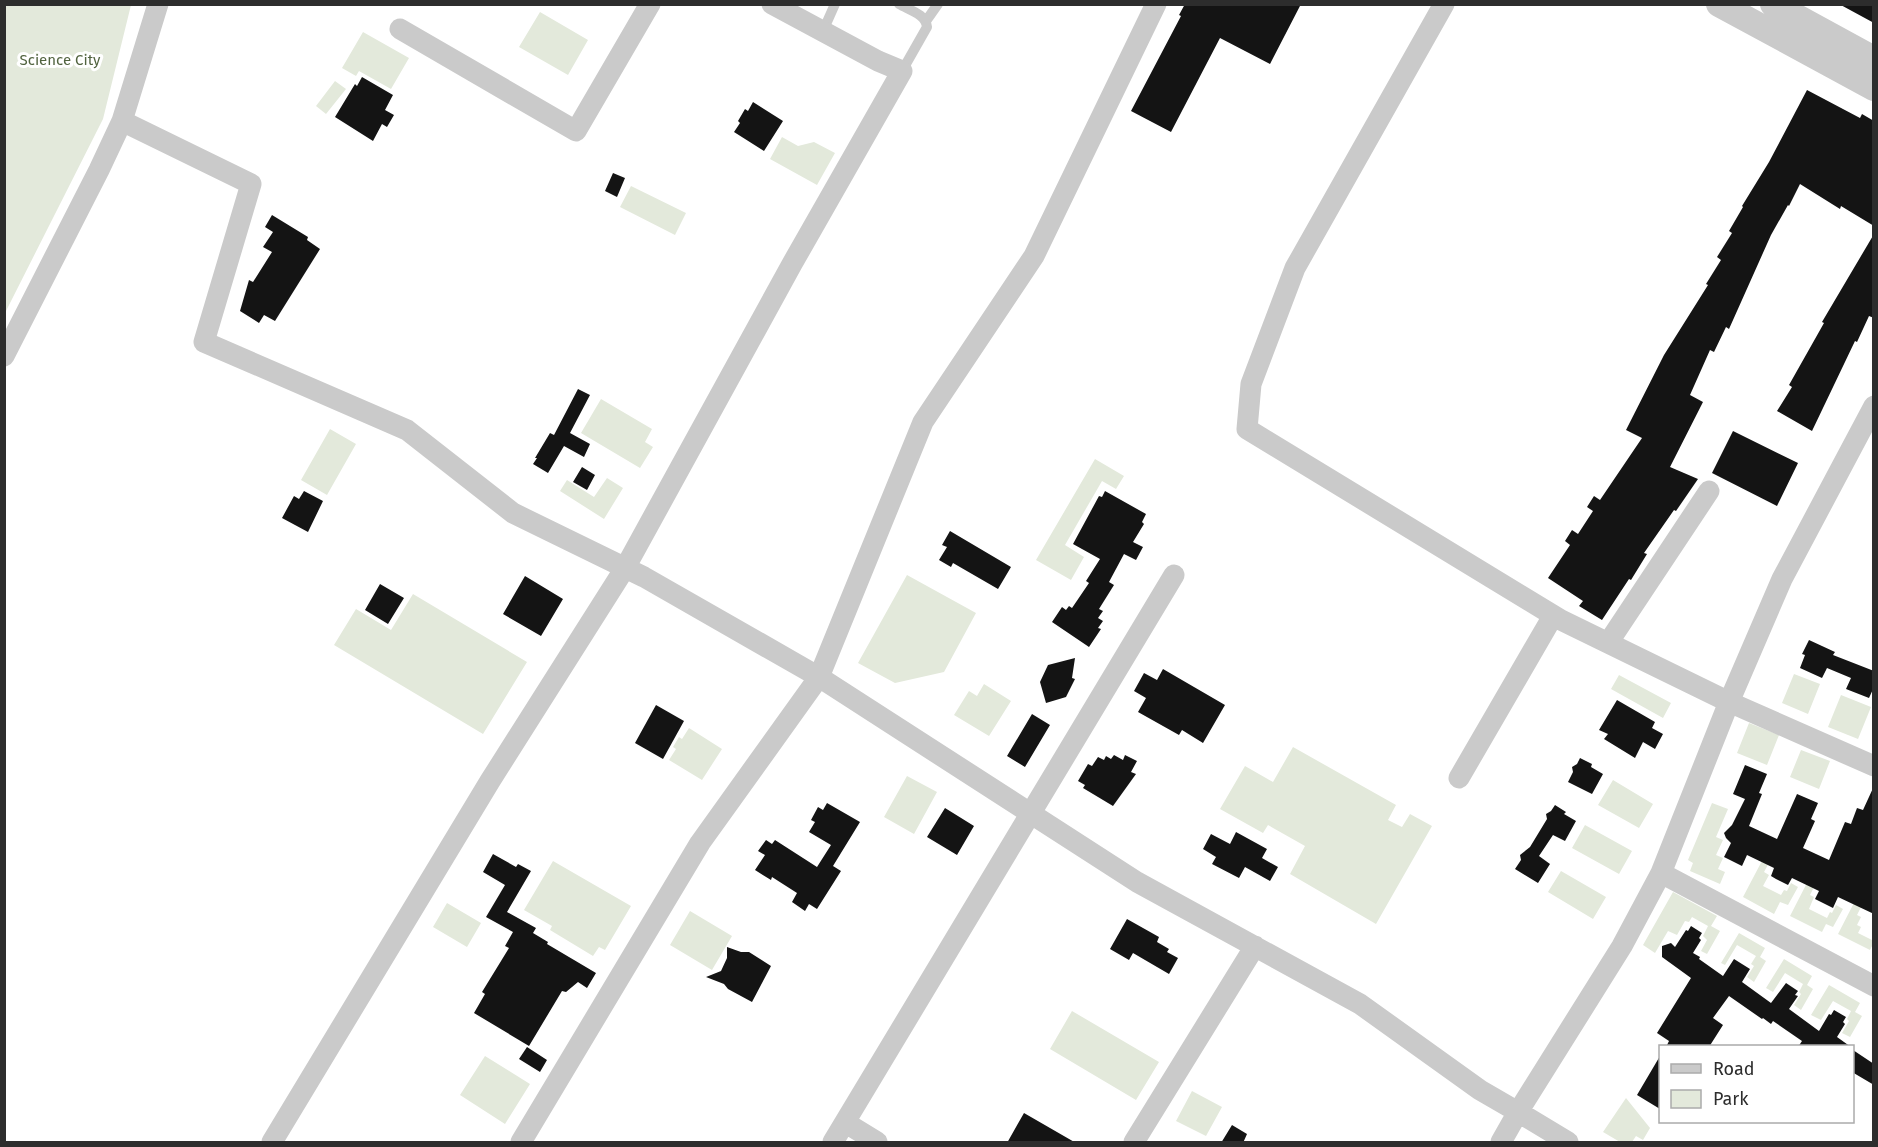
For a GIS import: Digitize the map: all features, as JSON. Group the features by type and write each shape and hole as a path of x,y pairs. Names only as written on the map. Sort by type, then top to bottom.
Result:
{"street":[{"path":"4,356 122,121 158,4"},
{"path":"400,29 576,131 650,4"},
{"path":"272,1143 490,781 625,568 792,264 902,71 772,4"},
{"path":"520,1143 700,843 819,677 922,422 1034,256 1156,4"},
{"path":"1444,4 1295,268 1251,384 1247,429 1554,616 1729,702 1874,766"},
{"path":"1719,4 1874,88"},
{"path":"1773,4 1874,59"},
{"path":"122,121 251,184 204,342 407,430 513,513 625,568 819,677 1137,882 1360,1004 1480,1090 1568,1143"},
{"path":"1501,1143 1622,946 1660,873 1729,702 1782,579 1874,406"},
{"path":"1608,643 1708,491"},
{"path":"833,1143 1174,575"},
{"path":"1459,778 1554,616"},
{"path":"1660,873 1874,986"},
{"path":"1134,1143 1254,946"},
{"path":"846,1124 878,1143"}],"lane":[{"path":"823,31 835,4"},
{"path":"899,4 923,17 927,27 902,71"},
{"path":"926,21 938,4"}],"green space":[{"name":"Science City","path":"5,4 131,5 103,119 5,313"},
{"path":"540,12 588,40 568,75 519,47"},
{"path":"363,32 409,58 391,89 359,71 356,76 342,68"},
{"path":"335,81 346,89 326,114 316,106"},
{"path":"782,137 798,146 814,142 835,153 817,185 770,159"},
{"path":"631,186 686,213 675,235 620,207"},
{"path":"601,399 652,429 645,442 653,447 640,468 581,433"},
{"path":"330,429 356,444 327,495 301,480"},
{"path":"1095,459 1124,476 1116,489 1102,481 1065,545 1084,557 1071,580 1036,560"},
{"path":"607,478 623,488 604,519 560,491 567,480 594,497"},
{"path":"907,575 976,613 944,672 895,683 858,663"},
{"path":"413,594 527,662 483,734 334,645 356,609 391,630"},
{"path":"1794,674 1820,684 1808,714 1782,703"},
{"path":"1619,675 1671,703 1663,718 1611,689"},
{"path":"984,684 1011,701 989,736 954,715 969,691 977,696"},
{"path":"1841,695 1871,707 1858,739 1828,727"},
{"path":"1749,723 1779,735 1767,765 1737,753"},
{"path":"689,728 722,749 702,780 669,760 676,749 673,747 679,737 682,739"},
{"path":"1293,747 1396,805 1388,820 1402,827 1410,814 1432,826 1376,924 1290,874 1305,846 1268,825 1263,833 1220,809 1245,766 1273,782"},
{"path":"1801,750 1830,761 1819,789 1790,777"},
{"path":"907,776 937,792 914,834 884,817"},
{"path":"1613,780 1653,804 1639,828 1598,805"},
{"path":"1712,803 1728,809 1716,837 1723,840 1716,855 1723,858 1718,869 1725,872 1720,884 1690,871 1693,863 1688,860"},
{"path":"1585,825 1632,851 1619,874 1572,848"},
{"path":"1764,857 1770,861 1764,872 1769,875 1763,886 1781,895 1784,890 1787,891 1791,883 1798,887 1788,905 1780,902 1774,914 1743,897"},
{"path":"553,861 631,906 605,950 599,947 593,956 550,930 552,926 524,910"},
{"path":"1561,871 1606,897 1593,919 1548,892"},
{"path":"1809,879 1816,883 1810,895 1814,897 1809,909 1827,918 1836,905 1843,909 1833,927 1826,924 1822,932 1790,916"},
{"path":"1673,892 1717,916 1711,926 1720,931 1707,954 1701,951 1707,940 1703,936 1708,926 1692,917 1689,922 1685,921 1677,935 1668,931 1655,953 1643,945"},
{"path":"1856,899 1863,903 1857,915 1861,917 1857,925 1861,927 1858,933 1872,940 1873,937 1870,950 1838,934"},
{"path":"447,903 481,923 467,947 433,927"},
{"path":"690,911 732,936 712,970 670,945"},
{"path":"1739,933 1765,948 1760,957 1766,961 1754,982 1747,977 1754,966 1751,964 1756,956 1737,945 1725,965 1721,963"},
{"path":"1784,959 1812,976 1807,985 1813,989 1801,1010 1794,1005 1801,994 1799,992 1803,984 1785,973 1773,992 1766,988"},
{"path":"1829,985 1860,1003 1855,1012 1862,1016 1850,1037 1842,1033 1849,1021 1847,1019 1851,1011 1833,1001 1821,1020 1811,1015"},
{"path":"1072,1011 1159,1062 1136,1100 1050,1049"},
{"path":"485,1056 530,1084 505,1124 460,1095"},
{"path":"1192,1091 1222,1107 1206,1136 1176,1121"},
{"path":"1626,1098 1650,1128 1643,1140 1636,1136 1632,1142 1620,1142 1603,1132"}],"building":[{"path":"1185,4 1301,4 1270,64 1220,38 1171,132 1131,111 1181,16 1179,15"},
{"path":"1839,4 1874,4 1874,23"},
{"path":"362,77 393,95 385,110 394,115 387,127 382,124 373,141 335,117 355,84 357,86"},
{"path":"1807,90 1860,118 1862,114 1874,121 1874,226 1841,206 1840,209 1800,184 1771,235 1729,329 1726,327 1714,352 1710,350 1690,395 1703,402 1670,467 1698,479 1644,553 1647,554 1631,580 1629,579 1602,620 1579,606 1583,601 1548,578 1570,545 1565,541 1572,530 1578,534 1593,511 1587,507 1594,496 1600,500 1642,438 1626,430 1664,355 1708,285 1706,284 1721,260 1717,257 1732,233 1729,231"},
{"path":"753,102 783,121 764,151 734,132 745,109 748,111"},
{"path":"613,173 625,178 617,197 605,191"},
{"path":"272,215 308,237 307,240 320,249 275,321 264,315 259,323 240,311 249,280 253,282 272,252 263,247 273,232 265,227"},
{"path":"1874,234 1874,318 1869,316 1857,342 1855,341 1812,431 1777,411 1792,387 1789,385 1824,323 1822,322"},
{"path":"578,389 590,395 570,433 590,444 584,457 564,446 548,473 533,464 537,458 535,458 550,433 554,435"},
{"path":"1733,431 1798,463 1777,506 1712,473"},
{"path":"582,467 595,475 587,490 573,482"},
{"path":"304,491 323,501 308,532 282,518 294,496 299,499"},
{"path":"1105,491 1146,514 1142,522 1144,524 1133,542 1143,547 1136,560 1124,554 1109,582 1114,585 1099,609 1103,611 1098,618 1103,621 1098,628 1101,629 1089,647 1052,622 1062,607 1066,610 1069,606 1072,608 1089,583 1086,581 1100,559 1073,544 1099,496 1102,497"},
{"path":"950,531 1011,567 998,589 953,563 951,567 939,560 947,547 942,545"},
{"path":"525,576 563,599 541,636 503,614"},
{"path":"380,584 404,598 388,624 365,610"},
{"path":"1809,640 1835,652 1833,655 1874,671 1874,687 1869,698 1846,689 1851,678 1827,668 1822,678 1800,668 1805,655 1802,654"},
{"path":"1075,658 1072,678 1075,679 1066,697 1046,703 1040,682 1048,665"},
{"path":"1163,669 1225,705 1203,743 1182,730 1179,735 1138,712 1146,698 1134,691 1144,673 1157,680"},
{"path":"1617,700 1655,722 1652,728 1663,734 1655,749 1643,742 1635,758 1604,739 1608,734 1599,730"},
{"path":"656,705 684,721 663,759 635,743"},
{"path":"1032,714 1050,725 1025,767 1007,756"},
{"path":"1114,755 1123,760 1125,755 1137,761 1131,772 1136,774 1113,806 1083,788 1085,785 1078,781 1088,764 1092,766 1098,757 1104,760 1106,756 1111,759"},
{"path":"1580,758 1592,764 1591,767 1603,774 1592,794 1568,782 1573,772 1572,767"},
{"path":"1745,765 1767,774 1759,793 1762,794 1749,826 1777,839 1797,794 1818,803 1811,819 1815,821 1803,848 1829,860 1845,822 1851,824 1857,808 1863,810 1874,786 1874,914 1838,897 1833,908 1815,899 1819,891 1792,878 1788,885 1776,879 1771,876 1774,868 1747,855 1742,866 1724,857 1731,843 1724,833 1732,825 1745,799 1733,794"},
{"path":"827,803 860,822 833,866 841,871 817,909 809,904 805,911 792,902 797,893 772,877 771,880 755,870 765,855 758,851 766,840 772,844 775,840 817,867 831,845 809,832 815,822 811,820 818,807 823,810"},
{"path":"1555,805 1576,821 1565,841 1553,835 1539,856 1550,864 1538,883 1515,869 1521,860 1520,855 1530,847 1547,819 1546,814"},
{"path":"945,808 974,826 957,855 927,837"},
{"path":"1236,832 1267,849 1262,858 1278,867 1270,881 1245,867 1239,878 1212,864 1216,857 1203,849 1211,834 1230,844"},
{"path":"493,854 516,867 518,864 531,871 507,912 536,928 533,933 548,942 547,944 596,973 587,988 578,982 566,992 562,991 529,1046 474,1013 485,994 482,992 509,948 505,946 513,932 486,917 505,885 483,872"},
{"path":"1127,919 1159,937 1157,942 1169,949 1167,952 1178,958 1169,974 1133,953 1129,960 1110,949"},
{"path":"1691,926 1702,933 1699,938 1701,940 1693,953 1700,957 1699,959 1723,976 1734,959 1750,969 1742,982 1771,1003 1786,983 1798,991 1795,995 1798,996 1789,1009 1819,1031 1834,1010 1846,1017 1843,1022 1845,1024 1837,1037 1848,1045 1799,1045 1802,1041 1773,1021 1771,1024 1762,1019 1729,996 1713,1018 1723,1025 1710,1045 1667,1045 1669,1041 1657,1033 1691,978 1662,957 1662,946 1671,943 1675,947 1686,930 1688,931"},
{"path":"727,947 749,952 771,966 752,1002 728,989 724,984 706,977 721,971 727,958"},
{"path":"527,1047 547,1060 540,1072 519,1059"},
{"path":"1854,1051 1874,1064 1874,1085 1854,1073"},
{"path":"1659,1058 1659,1108 1637,1095"},
{"path":"1024,1113 1076,1143 1007,1143"},
{"path":"1232,1125 1247,1134 1243,1143 1221,1143"}]}
